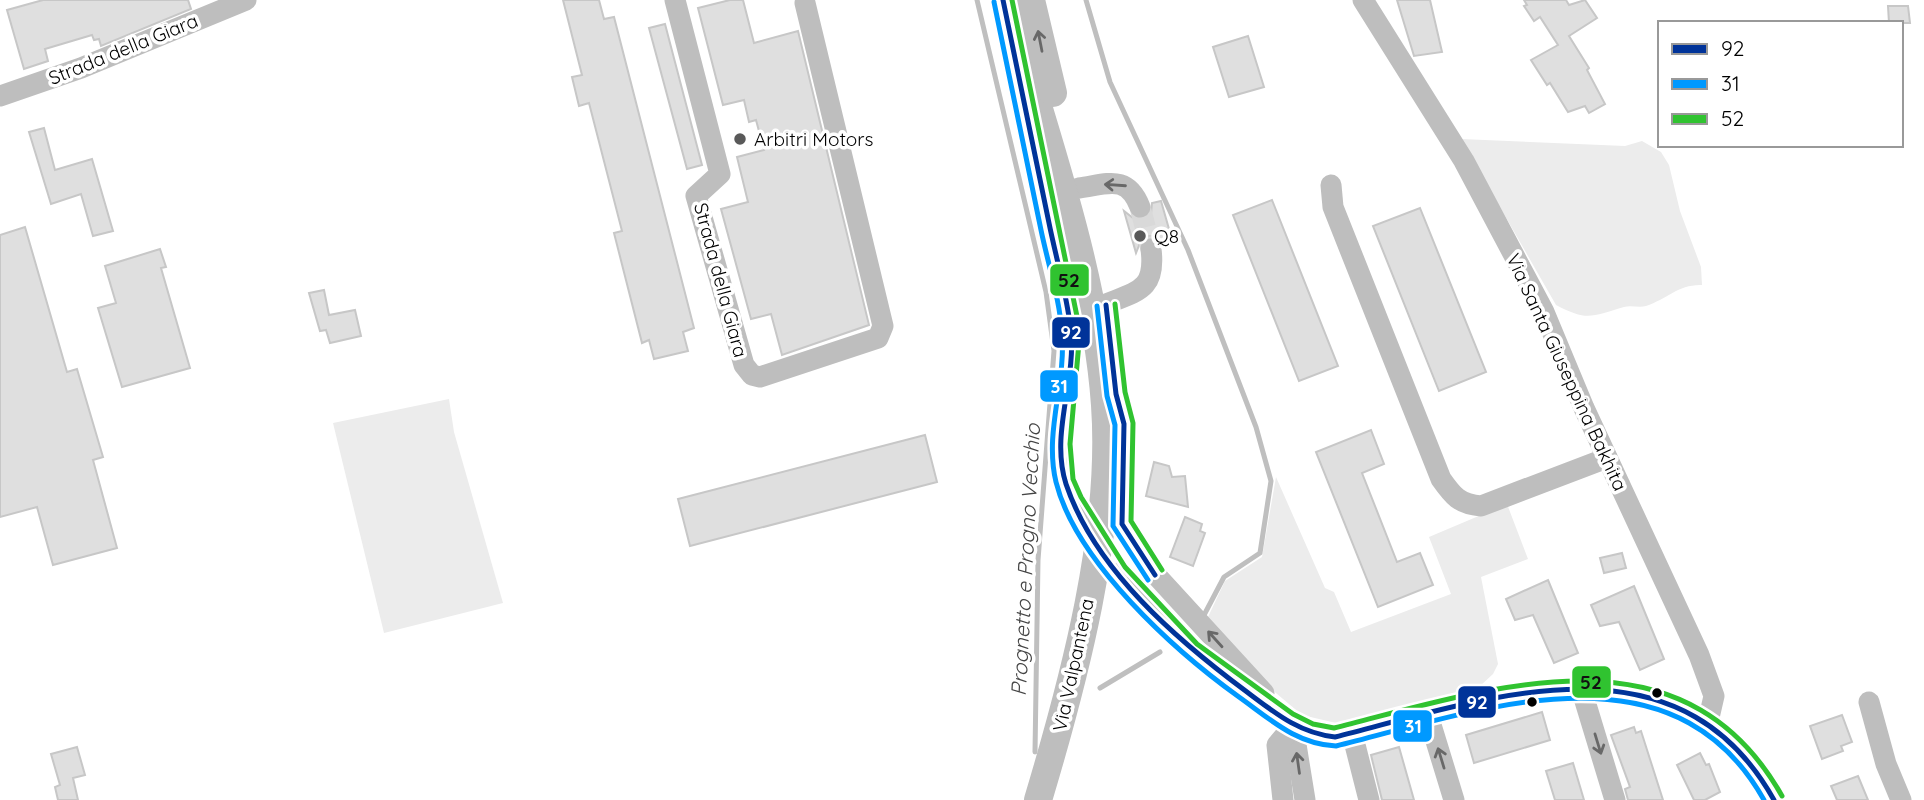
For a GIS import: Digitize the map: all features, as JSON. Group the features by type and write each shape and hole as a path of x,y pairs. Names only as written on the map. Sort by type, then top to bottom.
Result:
{"main road":[{"name":"Via Valpantena","path":"1005,0 1065,201 1092,315 1105,405 1105,467 1095,562 1060,727 1038,800"},
{"path":"1031,0 1044,61 1097,252 1116,394 1111,539 1059,800"}],"street":[{"name":"Strada della Giara","path":"0,96 81,68 246,0"},
{"name":"Strada della Giara","path":"675,0 720,174 696,196 744,365 752,375 760,377 877,338 883,327 805,3"},
{"path":"1005,0 1068,304 1072,354 1063,425 1062,461 1065,480 1078,514"},
{"name":"Via Santa Giuseppina Bakhita","path":"1363,0 1470,173 1544,313 1607,458 1699,655 1714,696 1708,722"},
{"path":"1079,188 1119,183 1129,187 1140,207"},
{"path":"1331,185 1332,207 1441,479 1453,497 1464,504 1480,506 1607,458"},
{"path":"1106,304 1141,290 1150,281 1153,264 1151,249"},
{"path":"1116,394 1124,424 1120,511 1128,538 1155,574 1293,726 1305,800"},
{"path":"1131,587 1190,650 1293,726 1316,736 1352,733 1518,693 1581,688 1644,696 1708,722 1745,752 1774,800"},
{"path":"1581,688 1615,800"},
{"path":"1869,702 1886,764 1901,800"},
{"path":"1428,715 1454,800"},
{"path":"1283,800 1277,745 1293,726"},
{"path":"1352,733 1369,800"}],"shaded area":[{"path":"1461,139 1625,146 1642,141 1661,152 1669,165 1680,211 1701,267 1702,285 1680,289 1646,306 1627,306 1590,316 1576,314 1556,305"},
{"path":"449,399 454,432 503,603 384,633 333,423"},
{"path":"1276,477 1325,588 1334,592 1351,632 1451,594 1429,537 1507,504 1528,559 1481,577 1498,664 1493,674 1479,687 1480,694 1336,723 1302,715 1270,688 1208,617 1225,581 1262,557"}],"building":[{"path":"43,0 188,0 191,9 101,46 99,39 94,40 92,35 45,49 48,61 24,69 7,10"},
{"path":"563,0 599,0 604,19 614,17 694,328 683,332 688,351 654,359 649,340 642,343 614,233 622,231 589,103 579,106 572,77 582,75"},
{"path":"730,0 743,0 754,43 798,31 869,325 782,355 771,314 751,319 721,209 748,202 737,157 764,150 756,120 749,122 744,100 723,105 698,8"},
{"path":"1397,0 1430,0 1442,52 1414,56"},
{"path":"1524,0 1566,0 1569,5 1585,0 1597,18 1569,36 1589,68 1587,70 1605,104 1589,113 1585,106 1568,112 1550,83 1547,85 1531,60 1558,45 1540,17 1534,21 1524,6 1527,5"},
{"path":"1888,6 1908,6 1910,23 1889,21"},
{"path":"665,24 702,165 687,169 649,28"},
{"path":"1248,36 1264,87 1229,97 1213,47"},
{"path":"44,128 55,170 92,159 113,231 93,236 81,194 51,204 29,132"},
{"path":"1272,200 1338,366 1299,381 1233,215"},
{"path":"1161,201 1173,243 1163,245 1157,238 1149,236 1140,243 1136,253 1124,211 1133,218 1145,219 1151,214 1152,203"},
{"path":"1420,208 1486,372 1439,391 1373,226"},
{"path":"25,227 67,372 77,369 103,457 93,460 117,548 53,565 37,507 0,517 0,235"},
{"path":"160,249 166,267 161,268 190,368 122,387 98,308 116,303 105,266"},
{"path":"324,290 329,315 355,310 361,336 330,343 326,330 320,331 309,293"},
{"path":"1371,430 1384,464 1362,473 1397,562 1420,553 1433,585 1378,607 1316,452"},
{"path":"925,435 937,482 690,546 678,499"},
{"path":"1154,462 1169,466 1172,477 1185,476 1188,507 1146,496"},
{"path":"1185,517 1202,524 1200,531 1205,533 1193,566 1170,557"},
{"path":"1622,553 1626,568 1604,573 1600,558"},
{"path":"1548,580 1578,653 1554,663 1533,615 1515,620 1506,599"},
{"path":"1634,586 1664,659 1640,670 1619,622 1600,626 1591,605"},
{"path":"1542,712 1550,740 1474,763 1466,735"},
{"path":"1842,715 1852,742 1841,746 1843,751 1822,759 1810,726"},
{"path":"1634,727 1636,733 1641,731 1663,800 1628,800 1625,789 1630,787 1611,735"},
{"path":"77,747 85,775 73,778 78,800 58,800 55,787 60,785 51,754"},
{"path":"1399,747 1414,800 1382,800 1371,755"},
{"path":"1700,753 1706,765 1709,764 1720,792 1705,800 1694,800 1677,765"},
{"path":"1573,763 1584,800 1555,800 1546,771"},
{"path":"1858,776 1868,800 1837,800 1831,786"}],"waterway":[{"name":"Prognetto e Progno Vecchio","path":"977,0 1046,292 1054,351 1038,560 1035,752"},
{"name":"Prognetto e Progno Vecchio","path":"1086,0 1110,82 1188,250 1256,427 1271,481 1260,553 1224,577 1203,617"},
{"name":"Prognetto e Progno Vecchio","path":"1100,688 1160,652"}],"tunnel":[{"path":"1140,207 1151,249"},
{"path":"1078,514 1131,587"}],"transit line":[{"name":"92","path":"1003,0 1071,331 1072,350 1061,446 1066,484 1079,515 1097,545 1141,601 1220,672 1299,727 1322,735 1335,737 1454,706 1515,695 1575,689 1632,694 1686,712 1733,746 1774,800"},
{"name":"52","path":"1012,0 1080,331 1070,444 1073,479 1081,497 1125,567 1197,644 1293,714 1313,724 1334,728 1456,697 1518,686 1579,681 1637,686 1692,705 1740,741 1782,796"},
{"name":"31","path":"994,2 1061,321 1061,371 1052,445 1056,482 1067,512 1084,543 1106,573 1158,630 1214,678 1273,722 1308,741 1336,746 1510,704 1569,698 1626,702 1678,717 1725,749 1764,800"},
{"name":"52","path":"1115,304 1125,392 1133,423 1131,521 1162,570"},
{"name":"92","path":"1106,305 1116,394 1124,424 1122,524 1155,575"},
{"name":"31","path":"1097,306 1107,396 1115,425 1113,526 1148,580"}],"place":[{"name":"Arbitri Motors","path":"740,139"},
{"name":"Q8","path":"1140,236"}]}
